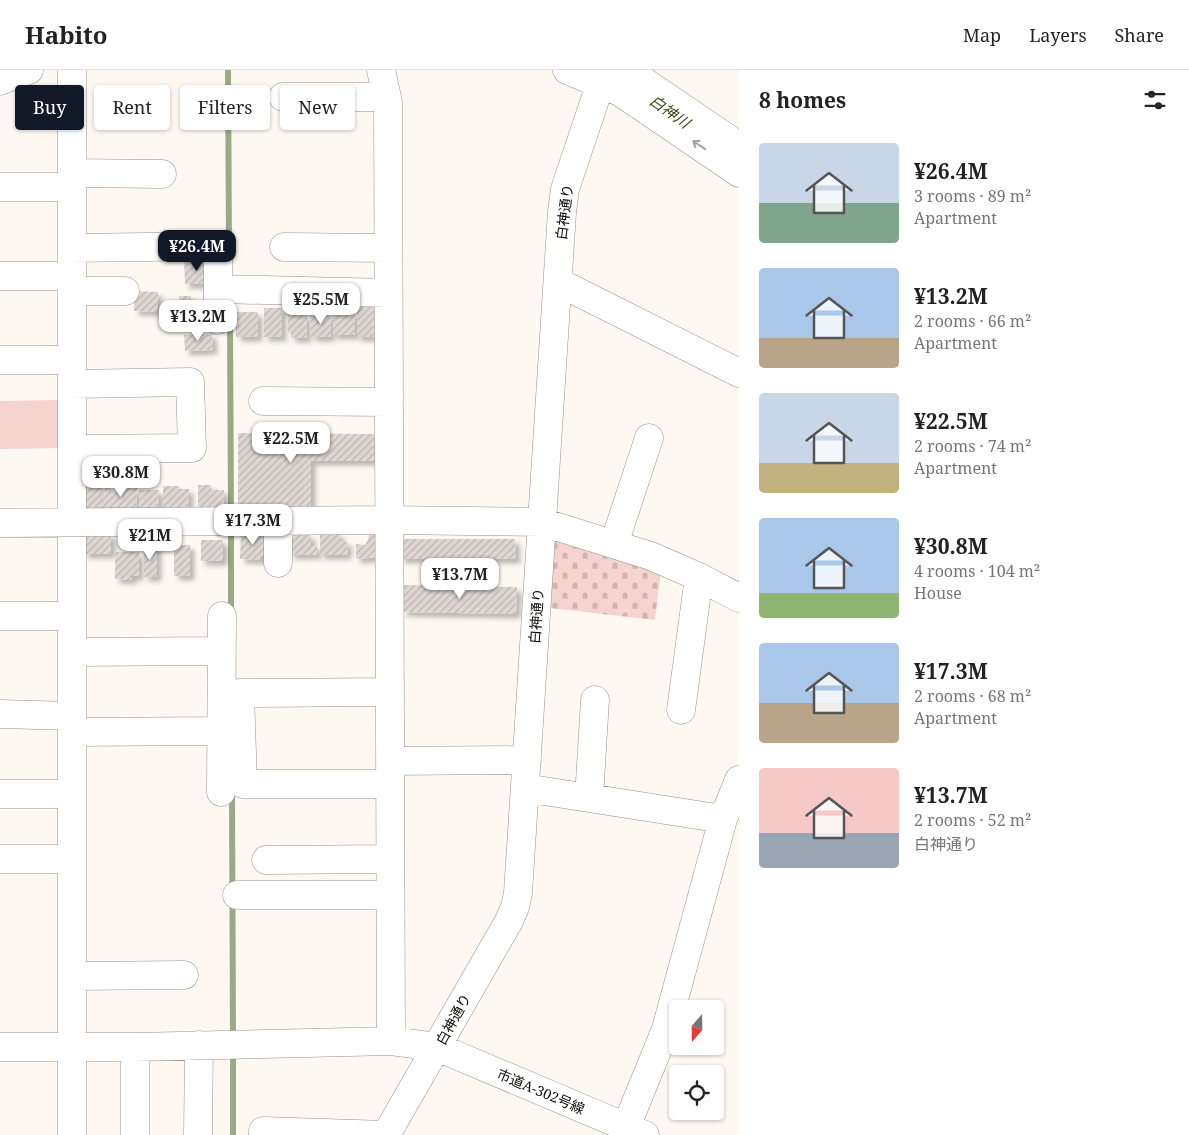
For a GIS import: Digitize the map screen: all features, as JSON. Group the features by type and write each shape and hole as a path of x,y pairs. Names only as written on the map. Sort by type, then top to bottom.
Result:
{"street":[{"path":"0,81 29,70"},
{"path":"72,70 72,1135"},
{"path":"381,70 387,96 391,1040"},
{"path":"567,70 602,78 739,173"},
{"path":"627,70 737,140"},
{"name":"白神通り","path":"386,1135 515,907 518,894 564,189 602,78"},
{"path":"355,96 387,96"},
{"path":"0,187 162,174"},
{"path":"72,248 218,246 217,320"},
{"path":"284,247 388,248"},
{"path":"0,276 125,290"},
{"path":"558,282 739,373"},
{"path":"218,289 388,293"},
{"path":"0,360 72,372 190,382 192,448 72,449"},
{"path":"262,401 388,402"},
{"path":"614,544 649,438"},
{"path":"0,523 388,520 542,522 651,556 699,577 739,598"},
{"path":"278,521 278,563"},
{"path":"681,710 699,577"},
{"path":"0,616 72,616"},
{"path":"222,616 222,651 228,746 243,784 527,760"},
{"path":"72,652 222,651"},
{"path":"220,792 240,693 389,692"},
{"path":"589,798 595,700"},
{"path":"0,714 228,746"},
{"path":"636,1132 723,819 739,780"},
{"path":"526,788 723,819"},
{"path":"0,794 72,794"},
{"path":"0,859 72,859"},
{"path":"266,860 390,859"},
{"path":"237,895 390,895"},
{"path":"72,976 184,975"},
{"name":"市道A-302号線","path":"0,1047 135,1047 391,1040 437,1047 636,1132"},
{"path":"198,1135 199,1045"},
{"path":"135,1047 135,1135"},
{"path":"263,1135 263,1131 386,1135"}],"green space":[{"path":"61,400 62,448 0,449 0,401"},
{"path":"553,538 661,569 655,620 550,608"}],"building":[{"path":"184,259 208,259 209,284 185,284"},
{"path":"134,291 158,292 158,312 134,311"},
{"path":"179,296 191,296 191,310 207,310 207,320 188,320 188,317 180,317"},
{"path":"357,302 378,307 378,337 357,337"},
{"path":"333,307 346,307 346,312 355,312 355,335 333,335"},
{"path":"264,308 282,308 282,337 264,337"},
{"path":"288,310 297,310 297,314 307,315 307,338 291,338 291,332 288,332"},
{"path":"235,312 258,312 258,337 236,337"},
{"path":"330,313 331,337 311,337 310,314"},
{"path":"212,334 213,350 185,351 184,335"},
{"path":"238,433 374,434 375,461 311,461 311,507 238,506"},
{"path":"103,485 104,508 78,509 77,486"},
{"path":"198,485 211,485 211,490 224,490 224,508 198,508"},
{"path":"105,486 111,486 111,491 122,491 121,488 137,488 136,509 104,508"},
{"path":"163,486 179,486 179,489 189,489 189,507 163,508"},
{"path":"139,490 159,490 159,506 139,507"},
{"path":"241,531 258,532 258,535 266,535 268,556 261,556 261,560 240,559"},
{"path":"320,532 340,533 340,541 348,542 347,555 320,555"},
{"path":"83,533 111,534 111,554 84,554"},
{"path":"369,533 382,534 382,557 356,559 356,544 365,545"},
{"path":"293,535 311,535 311,546 317,546 317,555 290,555 289,538 293,538"},
{"path":"400,539 515,539 516,559 400,559"},
{"path":"201,540 223,540 223,561 201,561"},
{"path":"144,545 157,545 157,577 144,577"},
{"path":"174,545 190,545 190,576 174,576"},
{"path":"115,552 139,552 139,576 132,576 132,580 115,579"},
{"path":"403,585 517,587 516,614 402,612"}],"waterway":[{"path":"228,70 229,246"},
{"path":"230,316 231,514"},
{"path":"231,526 231,614"},
{"path":"232,791 233,1039"},
{"path":"233,1051 233,1135"}],"water label":[{"name":"白神川","path":"670,111"}]}
